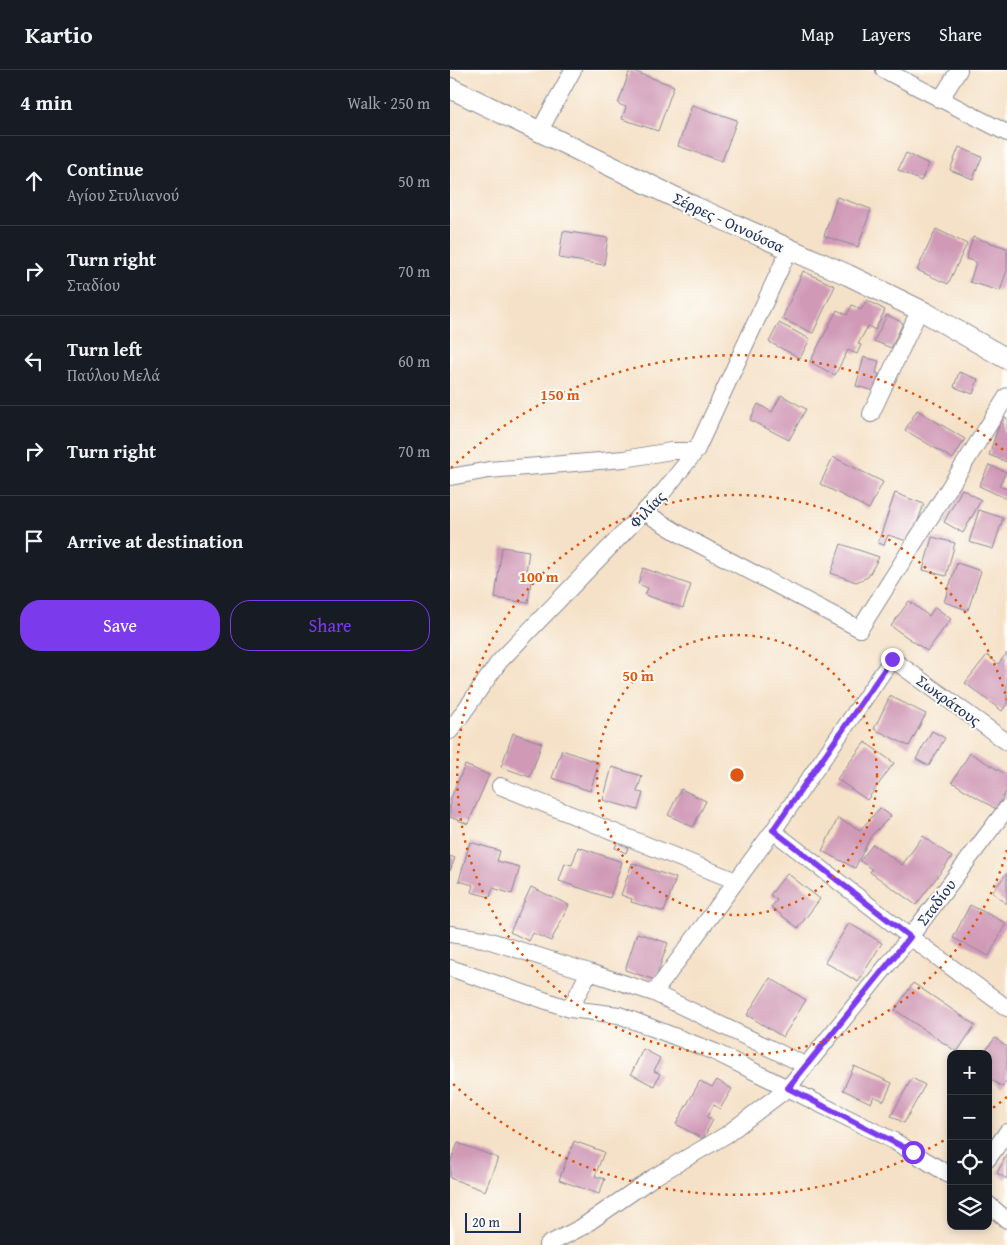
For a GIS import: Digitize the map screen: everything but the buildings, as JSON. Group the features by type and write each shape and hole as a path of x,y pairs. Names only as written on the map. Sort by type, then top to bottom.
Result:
{"street":[{"path":"539,132 573,70"},
{"path":"884,70 1007,133"},
{"path":"940,100 959,70"},
{"name":"Σέρρες - Οινούσσα","path":"450,88 789,250 848,275 919,310 1007,359"},
{"name":"Φιλίας","path":"450,731 499,662 644,512 696,451 789,250"},
{"path":"871,414 919,310"},
{"path":"644,512 676,532 860,629 1007,396"},
{"path":"450,477 489,470 624,459 671,451 696,451"},
{"name":"Σωκράτους","path":"773,830 892,659 1007,742"},
{"path":"500,786 736,881"},
{"name":"Σταδίου","path":"547,1245 582,1227 654,1177 726,1135 788,1088 910,937 1007,808"},
{"path":"654,993 773,830 910,937 1007,1008"},
{"path":"450,934 484,939 654,993 805,1065"},
{"path":"450,968 570,1009 619,1015 715,1052 894,1141 947,1174"},
{"path":"570,1009 589,972"},
{"path":"992,1154 1007,1132"},
{"path":"992,1207 1007,1220"}],"route":[{"path":"892,659 773,830 910,937 788,1088 913,1152"}]}
